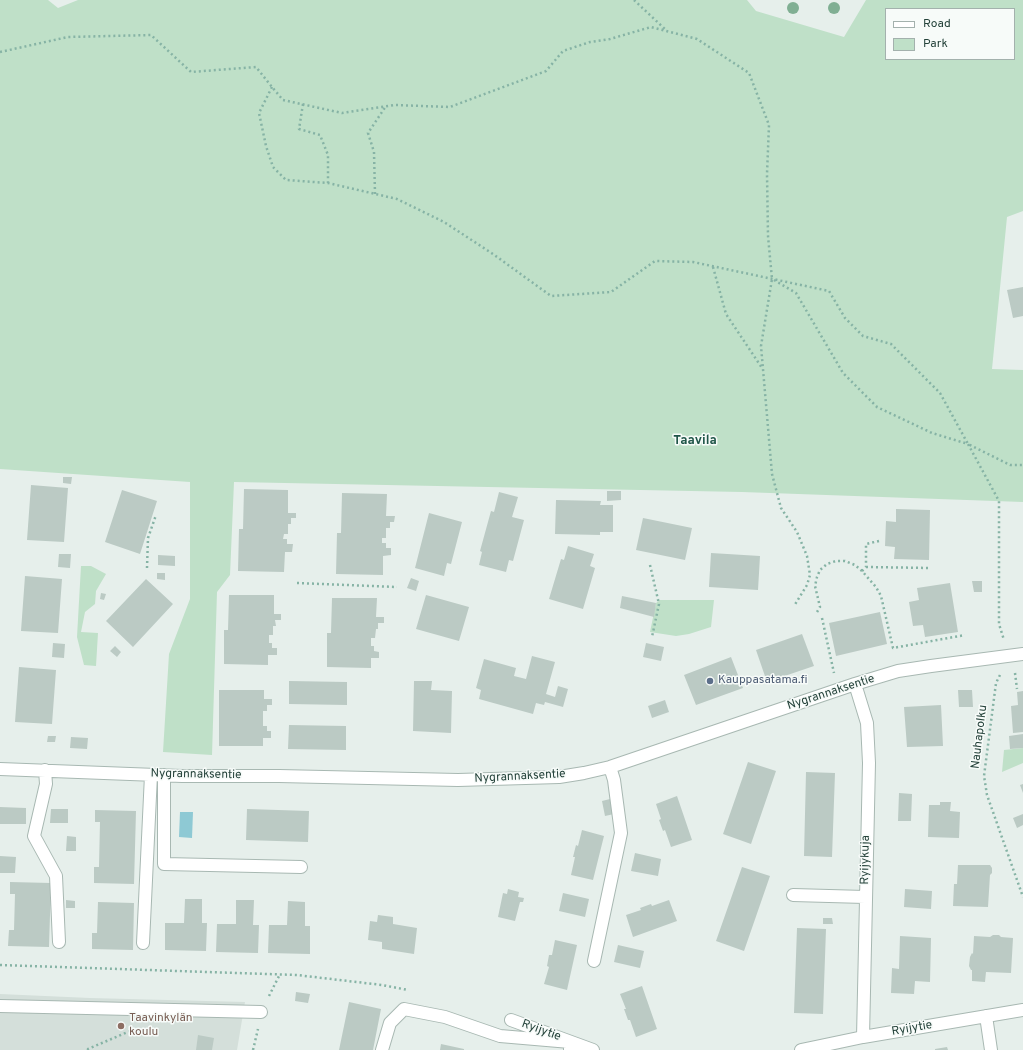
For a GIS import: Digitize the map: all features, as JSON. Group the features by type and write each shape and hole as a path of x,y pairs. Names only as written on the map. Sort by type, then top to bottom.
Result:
{"street":[{"name":"Nygrannaksentie","path":"0,769 164,775 458,780 559,777 610,767 856,684 905,670 1007,652 1023,654"},
{"name":"Ryijykuja","path":"856,684 867,723 869,763 863,1037"},
{"path":"594,961 621,833 614,780 610,767"},
{"path":"45,770 46,784 34,836 56,876 59,942"},
{"path":"143,943 151,774"},
{"path":"164,775 164,864 301,867"},
{"path":"792,895 865,897"},
{"path":"0,1006 261,1012"},
{"path":"382,1050 390,1023 404,1009 446,1017 500,1036 570,1046"},
{"name":"Ryijytie","path":"801,1050 837,1047 863,1037 1023,1010"},
{"path":"986,1016 991,1050"},
{"name":"Ryijytie","path":"511,1020 570,1046 593,1050"}],"path":[{"path":"634,0 668,32"},
{"path":"0,52 68,37 151,35 191,72 256,67 283,100 342,112 386,106 450,107 546,71 564,51 590,42 610,39 651,27 696,39 749,73 769,125 768,236 772,279 761,346 772,474 781,508 797,532 807,556 810,575 807,585 794,606"},
{"path":"272,88 259,113 266,146 273,167 286,180 328,183 397,199 444,222 493,254 551,296 611,292 655,261 693,262 829,291 845,318 863,336 891,344 940,393 999,501 999,624 1007,652"},
{"path":"302,104 299,129 320,135 328,155 328,183"},
{"path":"375,194 374,152 368,133 386,106"},
{"path":"713,266 726,314 763,368"},
{"path":"772,279 796,293 843,373 877,407 932,433 968,444 1010,465 1023,465"},
{"path":"147,568 148,538 156,515"},
{"path":"862,571 866,567 866,544 879,542"},
{"path":"817,612 820,607 815,586 816,577 820,570 827,564 845,560 855,565 862,571 876,587 881,596 893,648 965,635"},
{"path":"650,565 659,604 652,637"},
{"path":"866,567 930,568"},
{"path":"297,583 397,586"},
{"path":"822,618 834,670"},
{"name":"Nauhapolku","path":"1007,652 996,683 984,776 987,795 1023,897"},
{"path":"1014,667 1017,688"},
{"path":"0,965 297,975 382,985 412,991"},
{"path":"261,1012 280,974"},
{"path":"88,1050 138,1028"}],"shaded area":[{"name":"Taavinkylän koulu","path":"0,994 245,1002 237,1050 0,1050"}],"green space":[{"path":"0,0 48,0 58,8 78,0 747,0 756,11 844,37 866,0 1023,0 1023,211 1007,217 992,369 1023,370 1023,502 742,492 234,482 230,575 217,592 212,755 163,752 169,654 190,599 190,482 0,469"},
{"path":"81,566 91,566 106,574 96,591 95,604 85,612 81,632 98,633 96,666 84,665 77,637"},
{"path":"660,600 714,600 711,627 689,634 676,636 650,632 656,603"},
{"path":"1023,748 1023,763 1002,772 1004,750"}],"water":[{"path":"180,812 193,812 192,838 179,837"}],"building":[{"path":"1023,287 1023,316 1013,318 1007,290"},
{"path":"63,477 72,477 71,484 63,483"},
{"path":"31,485 68,488 64,542 27,540"},
{"path":"244,489 288,490 288,513 296,513 296,518 291,518 291,524 288,524 288,534 284,534 283,539 287,539 287,544 293,544 292,552 285,552 284,572 238,571 239,529 243,529"},
{"path":"122,490 157,501 140,554 105,542"},
{"path":"607,491 621,491 621,500 607,501"},
{"path":"499,492 518,497 512,517 524,520 513,561 509,560 506,572 479,565 482,552 480,551 491,511 494,512"},
{"path":"342,493 387,494 386,516 395,516 394,522 390,522 390,528 386,528 386,538 382,538 382,543 386,543 386,548 391,548 391,555 383,556 383,575 336,574 337,533 341,533"},
{"path":"556,500 601,501 600,505 613,505 613,532 600,532 600,535 555,534"},
{"path":"896,509 930,510 929,560 894,559 895,547 885,546 886,521 896,522"},
{"path":"429,513 462,522 451,564 447,563 444,576 415,568"},
{"path":"643,518 692,528 685,560 636,550"},
{"path":"568,546 594,554 590,566 595,568 583,609 549,599 561,559 564,560"},
{"path":"711,553 760,556 758,590 709,587"},
{"path":"59,554 71,554 70,568 58,567"},
{"path":"158,555 175,556 175,566 158,565"},
{"path":"157,573 165,573 165,580 157,579"},
{"path":"25,576 62,579 58,633 21,631"},
{"path":"411,578 419,581 416,591 407,588"},
{"path":"146,579 173,604 133,647 106,621"},
{"path":"972,581 982,581 982,592 974,592"},
{"path":"950,583 958,632 925,637 923,625 913,626 909,602 919,600 917,588"},
{"path":"101,593 106,594 104,600 100,599"},
{"path":"229,595 274,595 274,614 281,614 281,620 275,620 276,626 273,626 273,635 269,635 269,643 272,643 272,648 277,648 277,655 268,655 268,665 224,664 224,630 228,630"},
{"path":"426,595 469,607 459,641 416,629"},
{"path":"622,596 656,603 654,617 620,608"},
{"path":"332,598 377,598 376,617 384,617 384,623 378,623 375,638 371,638 371,646 374,646 374,651 379,652 379,658 371,658 371,668 327,667 327,633 331,633"},
{"path":"880,612 887,644 836,656 829,623"},
{"path":"802,634 814,666 767,682 756,650"},
{"path":"53,643 65,644 64,658 52,657"},
{"path":"646,643 664,647 661,661 643,657"},
{"path":"115,646 121,652 117,657 110,651"},
{"path":"532,656 555,662 546,694 555,697 558,686 568,689 563,707 545,702 544,705 536,703 533,714 479,699 481,690 476,688 484,659 516,668 514,676 526,679"},
{"path":"731,657 743,688 696,705 684,675"},
{"path":"19,667 56,670 52,724 15,722"},
{"path":"289,681 347,682 347,705 289,704"},
{"path":"414,681 432,681 431,690 452,691 451,733 413,731"},
{"path":"219,690 264,690 264,699 272,699 272,705 267,705 267,711 263,711 263,726 267,726 267,731 271,731 271,738 263,738 263,746 219,746"},
{"path":"958,690 972,690 973,707 959,707"},
{"path":"1023,691 1023,732 1013,733 1011,706 1018,705 1017,692"},
{"path":"665,700 669,712 652,718 648,706"},
{"path":"941,705 943,746 907,747 904,707"},
{"path":"289,725 346,726 346,750 288,749"},
{"path":"1023,734 1023,748 1010,749 1009,736"},
{"path":"48,736 56,736 55,742 47,742"},
{"path":"71,737 88,738 87,749 70,748"},
{"path":"748,762 776,771 751,844 723,834"},
{"path":"806,772 835,773 832,857 804,856"},
{"path":"1023,784 1023,793 1020,785"},
{"path":"899,793 912,794 911,821 898,821"},
{"path":"677,796 692,840 671,847 665,830 663,831 659,820 661,819 656,804"},
{"path":"610,799 614,814 605,816 602,801"},
{"path":"940,802 951,802 950,811 960,812 959,838 928,837 929,805 940,805"},
{"path":"0,807 26,808 26,824 0,824"},
{"path":"51,809 68,809 68,823 50,823"},
{"path":"247,809 309,811 308,842 246,840"},
{"path":"95,810 136,811 134,884 94,883 94,867 99,867 100,822 95,822"},
{"path":"1023,814 1023,825 1017,828 1013,818"},
{"path":"582,830 604,836 593,880 571,875 575,857 573,857 576,845 578,846"},
{"path":"67,836 76,837 76,851 66,851"},
{"path":"635,853 661,859 658,876 631,871"},
{"path":"0,856 16,857 15,873 0,873"},
{"path":"958,865 990,865 992,868 992,873 990,875 988,907 953,906 954,884 957,884"},
{"path":"742,867 770,876 744,951 716,941"},
{"path":"10,882 51,883 49,947 8,946 9,930 14,930 15,894 10,894"},
{"path":"508,889 519,892 518,897 524,898 523,902 520,902 515,921 498,917 503,893 507,894"},
{"path":"905,889 932,891 931,909 904,907"},
{"path":"563,893 589,899 585,917 559,911"},
{"path":"185,899 202,899 202,923 207,923 206,951 165,950 165,923 184,923"},
{"path":"66,900 75,901 75,908 66,908"},
{"path":"236,900 254,900 253,925 259,925 258,953 216,952 217,924 236,924"},
{"path":"669,900 677,921 633,937 626,915 641,910 640,908 651,904 652,906"},
{"path":"288,901 305,902 305,926 310,926 310,954 268,953 269,925 287,925"},
{"path":"98,902 134,903 133,950 92,949 92,933 97,933"},
{"path":"378,915 393,917 393,924 417,928 414,954 382,949 382,942 368,940 370,921 377,922"},
{"path":"823,918 832,918 833,924 823,924"},
{"path":"797,928 826,929 823,1014 794,1013"},
{"path":"993,935 1013,938 1011,973 986,972 985,982 972,981 972,970 969,966 970,957 972,953 973,954 974,936 990,937"},
{"path":"900,936 931,938 930,982 915,981 914,994 891,993 892,968 899,969"},
{"path":"555,940 577,945 567,990 544,984 549,967 547,966 549,955 552,955"},
{"path":"618,945 644,951 640,968 614,962"},
{"path":"642,986 657,1029 636,1037 630,1020 628,1020 624,1009 626,1009 620,994"},
{"path":"296,992 310,994 308,1003 295,1001"},
{"path":"349,1002 381,1009 373,1050 339,1050"},
{"path":"198,1035 214,1038 212,1050 196,1050"},
{"path":"441,1044 464,1049 464,1050 440,1050"},
{"path":"947,1047 948,1050 935,1050 935,1049"}],"place":[{"name":"Kauppasatama.fi","path":"710,681"},
{"name":"Taavinkylän koulu","path":"121,1026"}],"district":[{"name":"Taavila","path":"695,441"}]}
